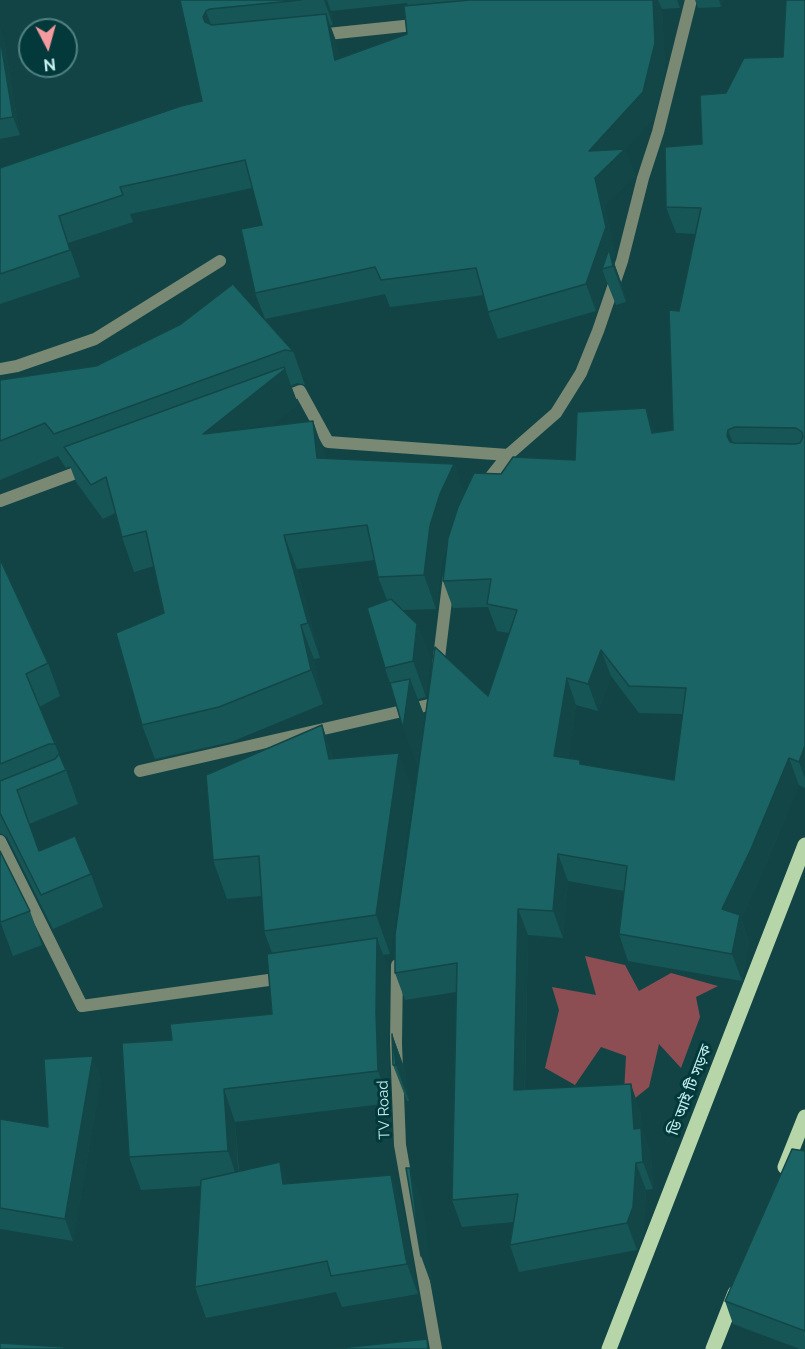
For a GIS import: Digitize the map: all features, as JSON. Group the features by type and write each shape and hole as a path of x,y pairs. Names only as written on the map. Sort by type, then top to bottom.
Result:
{"main road":[{"name":"ডি আই টি সড়ক","path":"609,1349 805,845"},
{"path":"780,1180 805,1117"},
{"path":"713,1349 742,1276"}],"street":[{"path":"479,491 508,455 556,413 581,373 622,261 643,178 658,132 691,0"},
{"path":"303,36 433,23"},
{"path":"0,369 17,366 95,339 220,261"},
{"path":"267,404 300,392 328,442 508,455"},
{"path":"0,501 100,464"},
{"path":"140,771 434,698 450,563"},
{"path":"0,842 82,1006 292,976"},
{"name":"TV Road","path":"394,958 400,1145 436,1349"}],"shaded area":[{"path":"585,956 625,965 639,991 671,973 718,986 696,997 700,1017 681,1068 659,1044 649,1087 629,1103 624,1093 626,1056 601,1047 575,1085 545,1068 559,1010 552,987 596,995"}],"building":[{"path":"180,0 301,0 210,9 203,17 205,22 212,25 326,14 335,60 407,34 404,6 470,0 653,0 655,43 643,92 589,151 625,149 595,178 606,227 586,284 488,312 476,268 381,280 375,267 255,293 241,229 262,225 245,160 120,187 123,195 59,216 70,250 0,274 0,168 181,106 202,101"},
{"path":"786,0 805,0 805,746 799,762 789,758 751,849 722,909 740,915 732,954 619,934 627,866 558,854 553,911 518,909 514,1090 631,1084 634,1129 641,1128 643,1162 636,1163 633,1207 627,1223 510,1245 518,1194 452,1200 457,963 395,973 395,935 435,647 488,696 517,610 487,604 491,579 443,581 448,538 458,507 474,473 501,474 513,457 575,460 577,412 646,408 652,433 673,430 669,310 679,311 701,208 666,207 665,147 702,144 700,95 726,93 744,58 783,57","holes":["735,427 796,428 802,432 803,437 800,443 795,444 735,443 730,442 727,436 728,430","601,650 629,686 686,688 674,780 580,764 580,760 554,756 567,678 588,684"]},
{"path":"0,37 13,117 0,119"},
{"path":"609,249 613,266 602,269"},
{"path":"233,284 293,351 285,350 54,434 45,423 0,441 0,380 96,366 181,324"},
{"path":"284,367 285,369 203,434 313,421 317,458 454,464 440,494 430,526 424,575 378,577 367,525 284,535 308,623 301,625 311,670 219,707 142,725 116,633 164,613 146,531 122,537 106,477 91,485 64,447"},
{"path":"0,559 48,663 26,674 55,744 49,744 0,764"},
{"path":"391,599 417,624 413,661 385,668 367,608"},
{"path":"410,679 403,728 390,683"},
{"path":"322,725 329,759 399,753 376,915 264,931 259,856 213,860 206,775"},
{"path":"59,754 66,770 17,790 39,851 75,836 91,874 41,895 0,813 0,781 55,759"},
{"path":"0,851 30,911 1,922 0,920"},
{"path":"377,938 378,1071 224,1089 228,1151 129,1157 122,1043 172,1040 170,1024 272,1014 267,954"},
{"path":"392,1034 396,1065 393,1065"},
{"path":"93,1056 65,1219 0,1208 0,1119 48,1127 44,1059"},
{"path":"792,1149 805,1151 805,1331 725,1301"},
{"path":"280,1162 283,1184 391,1175 407,1264 331,1276 327,1261 195,1287 201,1180"},
{"path":"406,1168 410,1168 421,1256"},
{"path":"427,1339 428,1349 331,1349"},
{"path":"0,1343 64,1347 64,1349 0,1349"}]}
